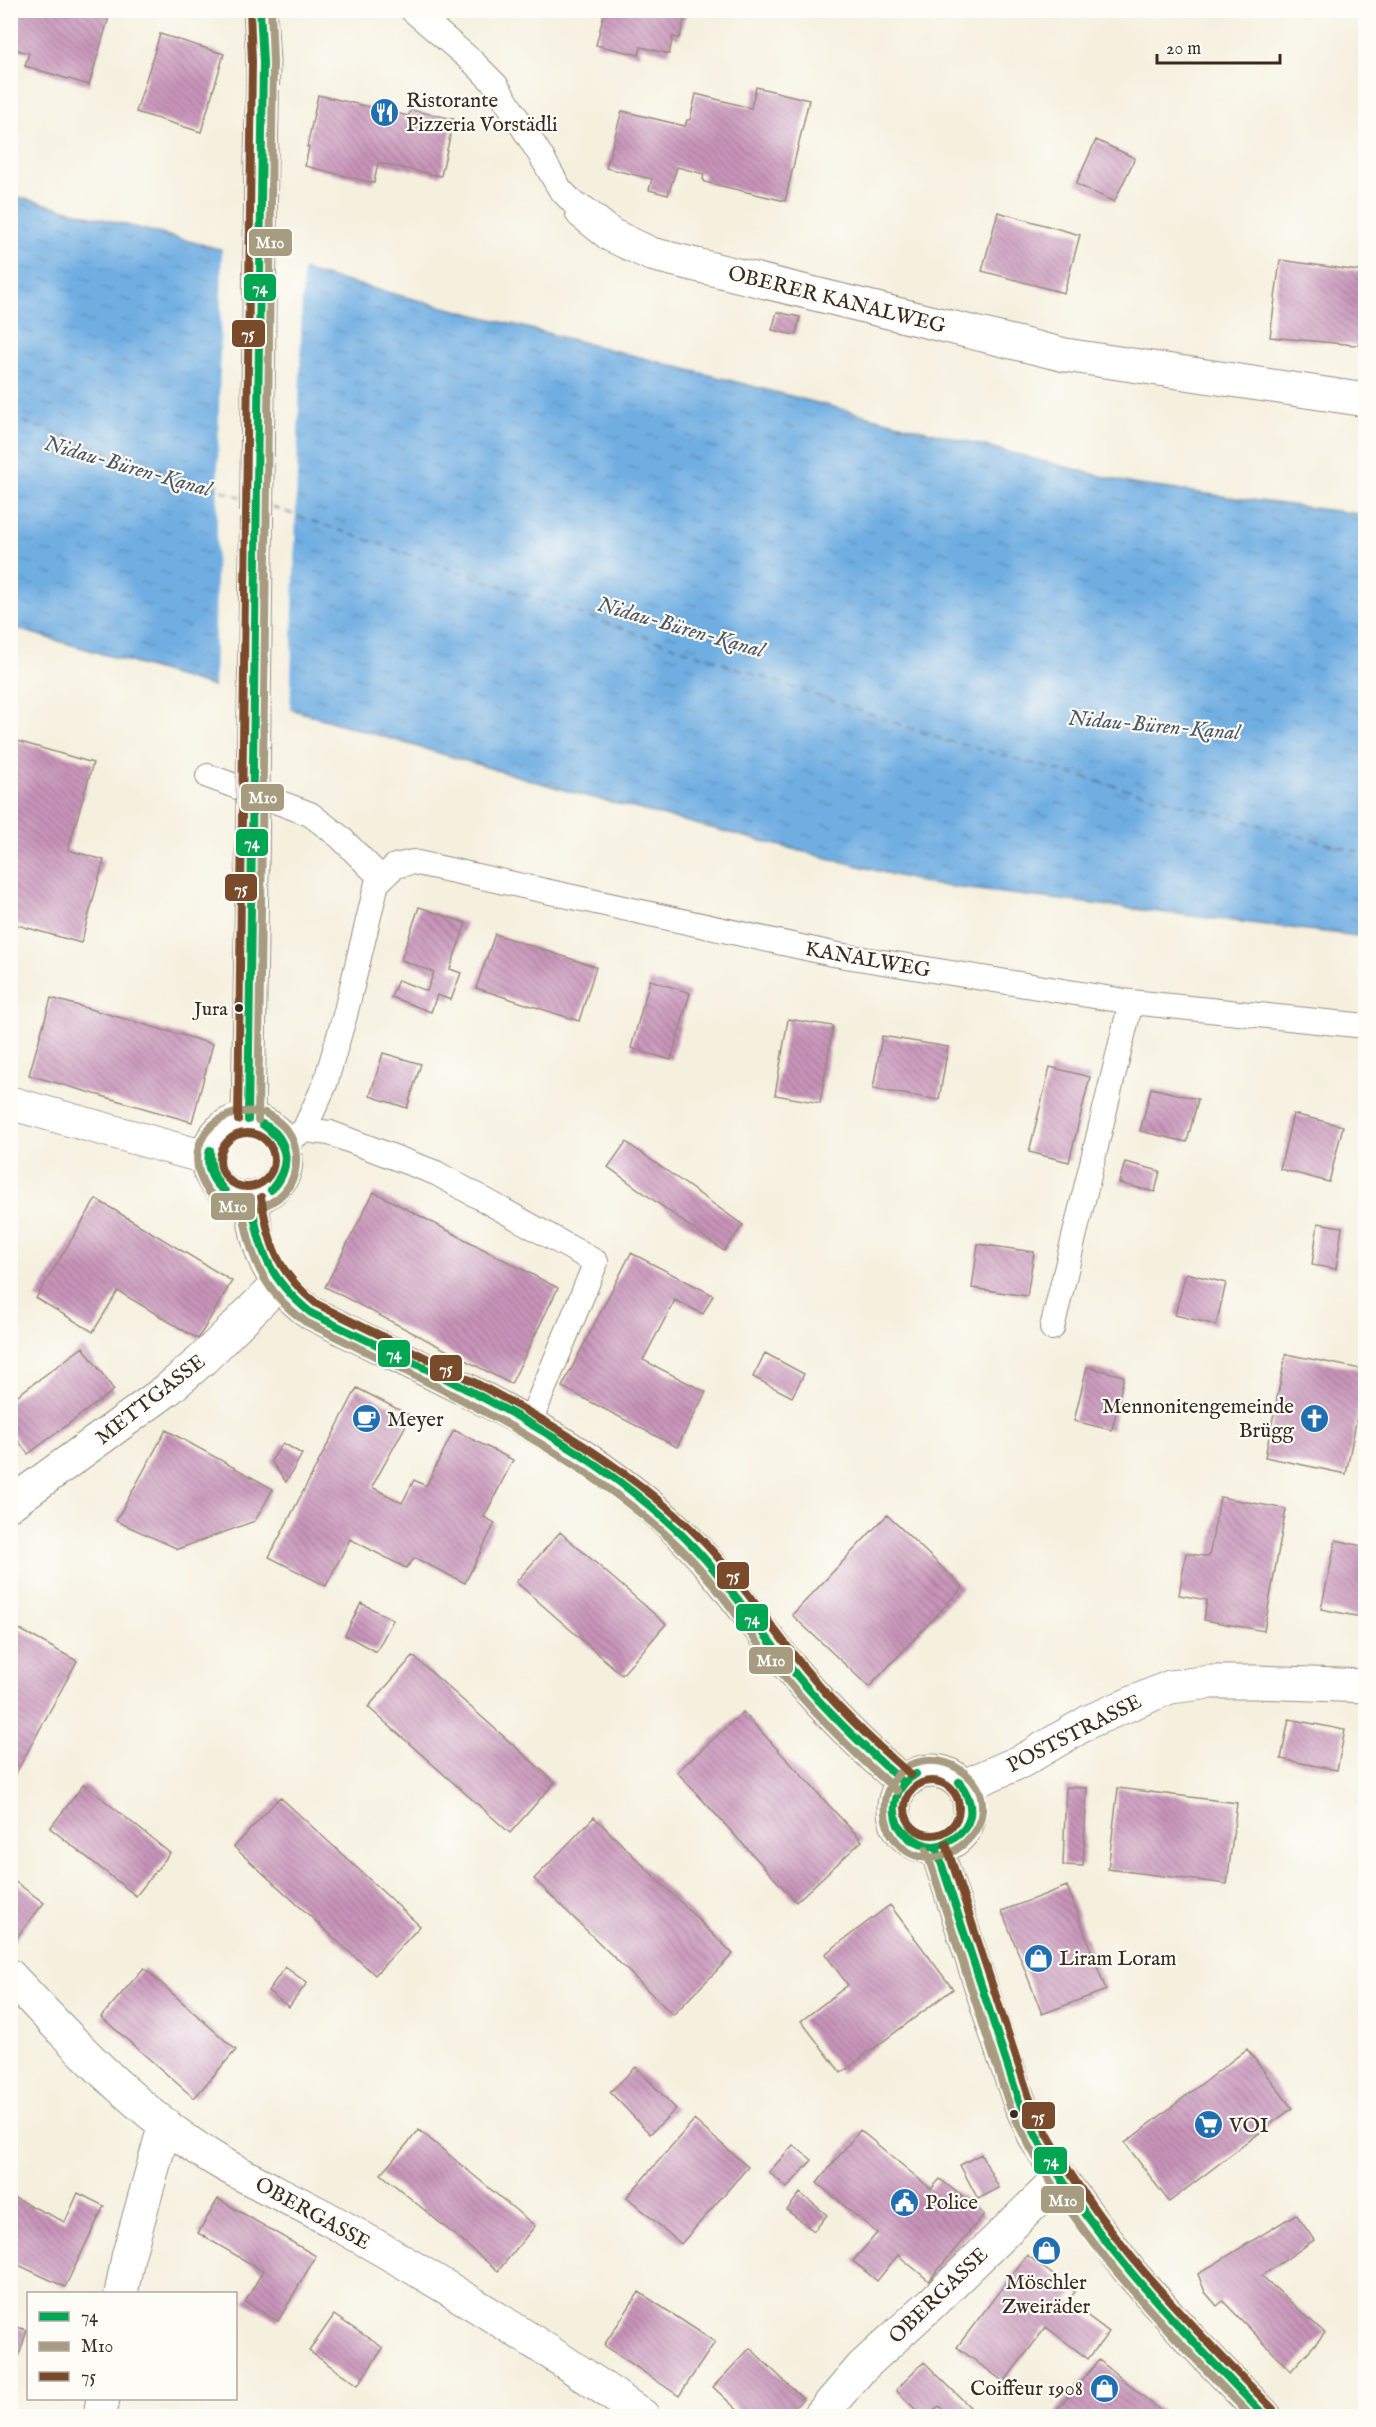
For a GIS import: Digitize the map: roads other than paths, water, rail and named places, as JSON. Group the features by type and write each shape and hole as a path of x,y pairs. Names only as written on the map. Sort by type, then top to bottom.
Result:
{"main road":[{"path":"248,1120 263,62 260,10"},
{"name":"OBERER KANALWEG","path":"582,212 611,235 651,254 1053,353 1365,400"},
{"path":"10,1103 208,1158"},
{"path":"248,1120 259,1122 294,1137 281,1180 268,1193 251,1199 239,1198 219,1188 213,1179 208,1158 210,1146 225,1126 248,1120"},
{"path":"251,1199 256,1237 268,1269 294,1300 310,1312 530,1422 610,1473 684,1538 720,1578 799,1678 863,1747 904,1783"},
{"name":"METTGASSE","path":"10,1504 167,1390 203,1359 279,1283"},
{"name":"POSTSTRASSE","path":"964,1786 1022,1761 1090,1721 1170,1687 1244,1682 1365,1686"},
{"path":"935,1770 946,1773 964,1786 970,1805 970,1815 967,1824 954,1840 936,1847 924,1846 904,1835 898,1825 894,1803 904,1783 913,1775 935,1770"},
{"path":"936,1847 1020,2101 1036,2139 1060,2178 1131,2272 1194,2343 1265,2416"},
{"name":"OBERGASSE","path":"10,1976 117,2085 165,2124 216,2159 332,2221 492,2315 643,2416"},
{"path":"121,2292 128,2257 165,2124"},
{"name":"OBERGASSE","path":"820,2416 862,2367 932,2303 1060,2178"},
{"path":"100,2416 103,2400"}],"lane":[{"name":"OBERER KANALWEG","path":"412,10 473,62 496,86 560,189 582,212"},
{"path":"208,776 310,814 339,837 381,878 377,883 325,1084 294,1137"},
{"name":"KANALWEG","path":"381,878 395,866 413,862 833,954 1131,1002 1365,1026"},
{"path":"1052,1328 1131,1002"},
{"path":"294,1137 330,1133 436,1173 596,1262 530,1422"}],"water":[{"name":"Nidau-Büren-Kanal","path":"10,195 1132,484 1365,515 1365,937 929,884 575,793 11,627"}],"place":[{"name":"Ristorante Pizzeria Vorstädli","path":"385,112"},
{"name":"Jura","path":"239,1008"},
{"name":"Mennonitengemeinde Brügg","path":"1315,1418"},
{"name":"Meyer","path":"366,1419"},
{"name":"Liram Loram","path":"1038,1958"},
{"name":"VOI","path":"1208,2125"},
{"name":"Police","path":"904,2202"},
{"name":"Möschler Zweiräder","path":"1046,2251"},
{"name":"Coiffeur 1908","path":"1104,2388"}]}
